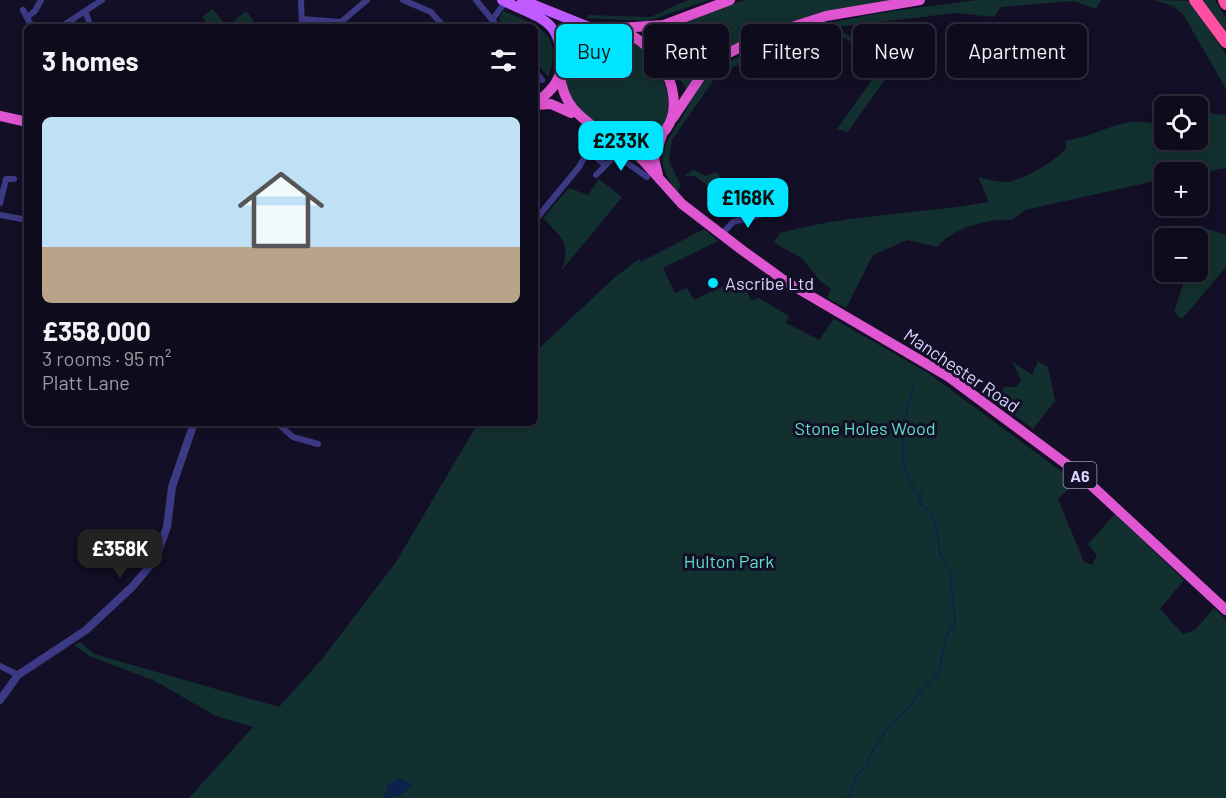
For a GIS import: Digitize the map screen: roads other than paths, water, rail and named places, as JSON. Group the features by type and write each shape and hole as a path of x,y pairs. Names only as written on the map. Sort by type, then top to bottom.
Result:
{"highway":[{"path":"632,28 664,25 730,0"},
{"path":"662,182 654,159 667,128 707,67 719,58 758,38 826,16 920,0"},
{"path":"1224,0 1226,4"},
{"path":"1196,3 1226,42"},
{"path":"538,104 559,106 599,131 629,145 648,143 667,128 674,95 667,76 644,43 632,37"},
{"path":"538,102 549,92 557,78"},
{"path":"562,78 564,96 582,119"},
{"path":"0,116 24,121"},
{"name":"Manchester Road","path":"629,145 682,204 785,281 932,366 1017,426 1098,491 1226,610"}],"main road":[{"path":"522,0 581,24"},
{"path":"504,1 538,16 552,27 556,34"}],"street":[{"path":"27,17 35,11 41,0"},
{"path":"66,24 102,0"},
{"path":"301,0 302,24"},
{"path":"344,24 367,0"},
{"path":"403,0 431,12 441,24"},
{"path":"476,0 495,24"},
{"path":"492,20 504,1"},
{"path":"23,10 30,24"},
{"path":"85,11 90,24"},
{"path":"303,19 336,24"},
{"path":"538,75 542,80"},
{"path":"538,217 572,177 599,131"},
{"path":"588,152 605,165"},
{"path":"596,175 611,157 619,155 647,177"},
{"path":"0,202 3,179 14,179"},
{"path":"722,234 730,224 744,217 767,213"},
{"path":"0,215 24,219"},
{"path":"0,700 18,675 86,630 132,586 155,560 167,527 172,487 193,426"},
{"path":"280,426 293,437 318,444"},
{"path":"0,666 18,675"}],"water":[{"path":"399,778 413,784 400,795 384,798 388,784"}],"waterway":[{"path":"848,798 858,773 867,767 869,757 890,724 908,709 919,693 938,674 946,637 955,622 950,572 940,554 936,525 930,512 919,502 921,493 916,492 905,466 904,426 914,386"}],"place":[{"name":"Ascribe Ltd","path":"713,283"}],"park label":[{"name":"Stone Holes Wood","path":"865,428"},
{"name":"Hulton Park","path":"729,561"}]}
